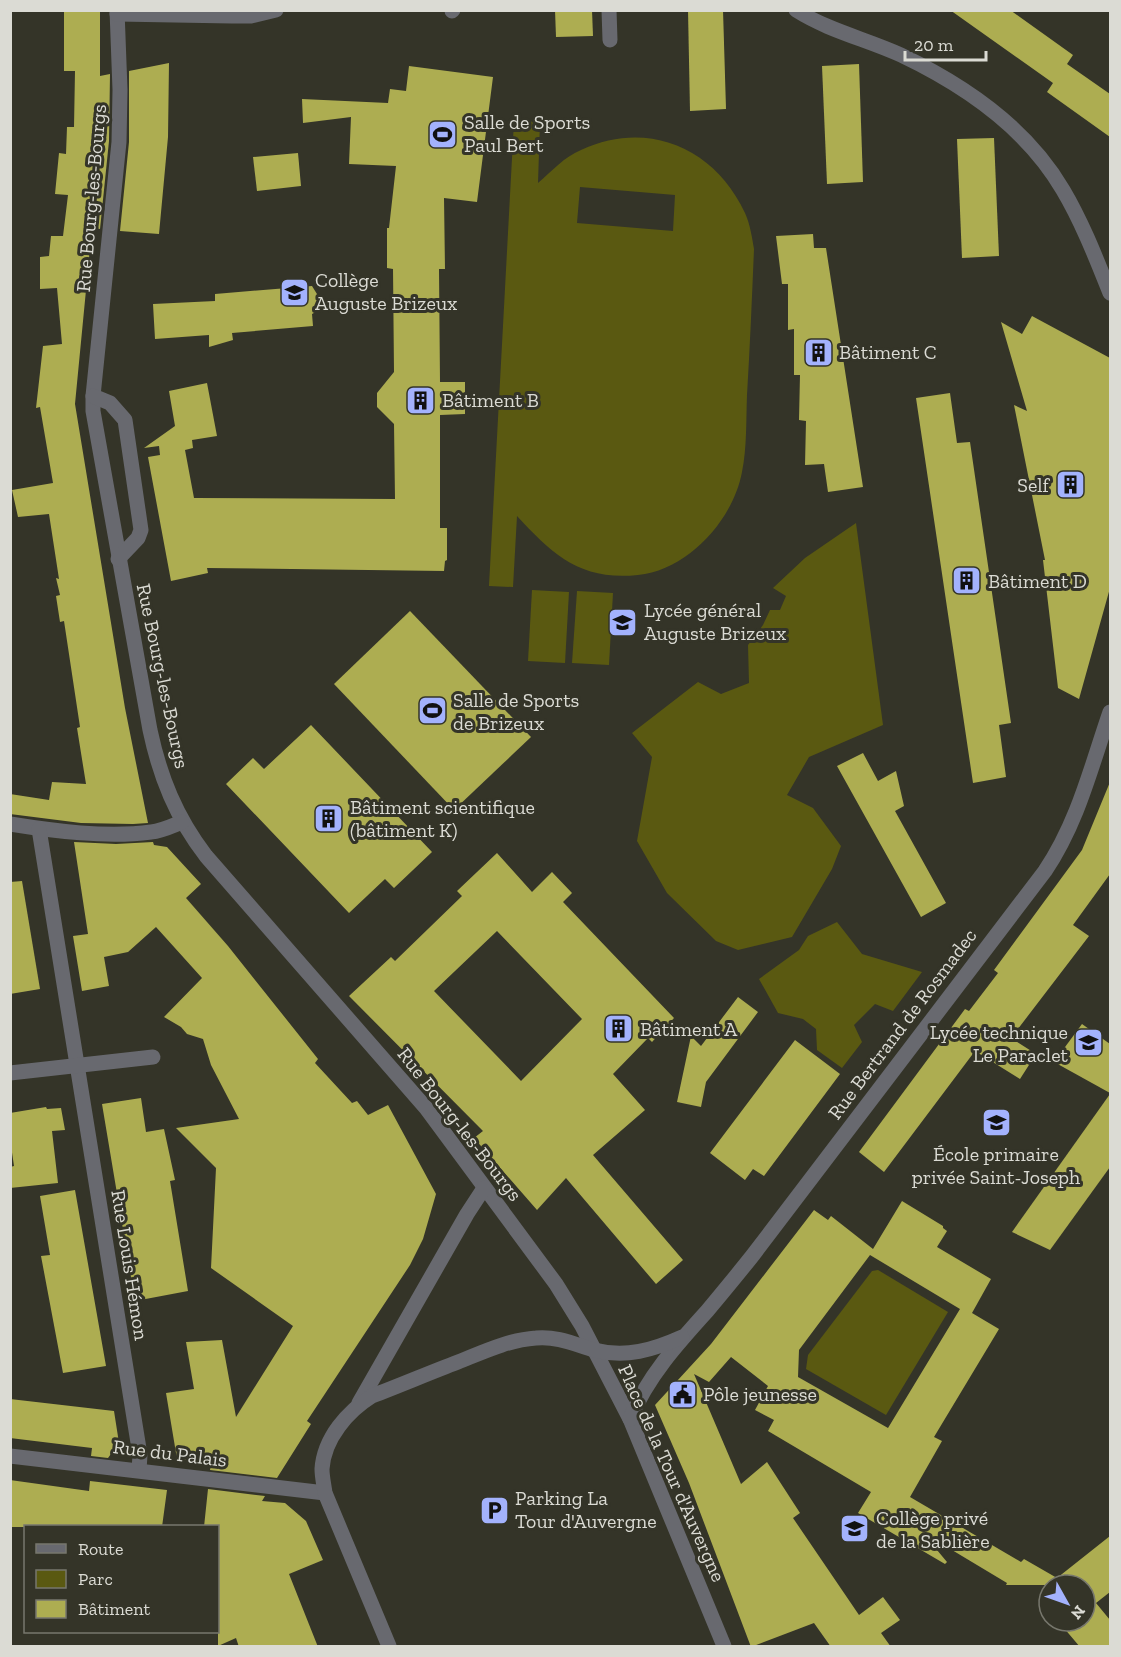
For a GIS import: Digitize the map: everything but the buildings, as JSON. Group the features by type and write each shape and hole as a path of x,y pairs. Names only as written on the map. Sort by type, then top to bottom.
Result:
{"street":[{"path":"117,12 232,16 258,15 276,10"},
{"path":"609,10 610,40"},
{"path":"796,10 831,29 865,40 916,62 962,88 1003,119 1034,150 1063,189 1110,293"},
{"name":"Rue Bourg-les-Bourgs","path":"117,12 119,142 93,411 118,559 157,762 169,795 195,842 351,1025 404,1080 541,1262 594,1349"},
{"path":"93,396 110,403 125,420 141,530 138,538 118,559"},
{"name":"Rue Bertrand de Rosmadec","path":"630,1419 643,1391 682,1337 714,1303 773,1229 1060,849 1080,805 1110,712"},
{"path":"10,824 39,829 113,834 164,830 182,822"},
{"name":"Rue Louis Hémon","path":"39,829 140,1455 139,1470"},
{"path":"10,1073 153,1057"},
{"name":"Place de la Tour d'Auvergne","path":"389,1647 325,1493 322,1469 328,1447 341,1423 358,1405 484,1188"},
{"name":"Rue Bertrand de Rosmadec","path":"594,1349 625,1354 640,1353 682,1337"},
{"name":"Place de la Tour d'Auvergne","path":"358,1405 372,1396 491,1348 517,1341 535,1338 556,1339 594,1349 630,1419 724,1647"},
{"name":"Rue du Palais","path":"10,1456 325,1493"}],"green space":[{"path":"514,121 540,122 538,183 569,156 606,141 631,138 654,139 677,146 698,156 716,171 732,190 750,226 754,249 746,443 737,490 718,524 691,553 674,564 638,575 600,574 584,569 543,543 517,516 513,587 489,586","holes":["580,187 675,195 673,231 577,223"]},
{"path":"856,523 883,725 809,757 787,795 813,808 841,846 832,869 792,937 738,950 716,941 667,893 637,841 652,757 632,733 698,682 721,694 749,683 748,645 763,625 770,610 780,610 786,596 773,588 805,558"},
{"path":"532,590 569,592 565,663 528,661"},
{"path":"577,591 613,593 609,665 572,663"},
{"path":"837,922 862,954 922,972 893,1011 875,1004 854,1025 862,1042 842,1068 817,1050 816,1029 803,1019 778,1013 759,979 799,950 808,936"},
{"path":"878,1270 948,1312 886,1415 806,1369 808,1355 872,1271"}],"place":[{"name":"Salle de Sports Paul Bert","path":"443,134"},
{"name":"Collège Auguste Brizeux","path":"294,292"},
{"name":"Bâtiment C","path":"818,352"},
{"name":"Bâtiment B","path":"421,400"},
{"name":"Self","path":"1070,485"},
{"name":"Bâtiment D","path":"967,581"},
{"name":"Lycée général Auguste Brizeux","path":"623,622"},
{"name":"Salle de Sports de Brizeux","path":"432,711"},
{"name":"Bâtiment scientifique (bâtiment K)","path":"329,818"},
{"name":"Bâtiment A","path":"619,1029"},
{"name":"Lycée technique Le Paraclet","path":"1089,1043"},
{"name":"École primaire privée Saint-Joseph","path":"996,1123"},
{"name":"Pôle jeunesse","path":"682,1394"},
{"name":"Parking La Tour d'Auvergne","path":"494,1510"},
{"name":"Collège privé de la Sablière","path":"855,1529"}]}
